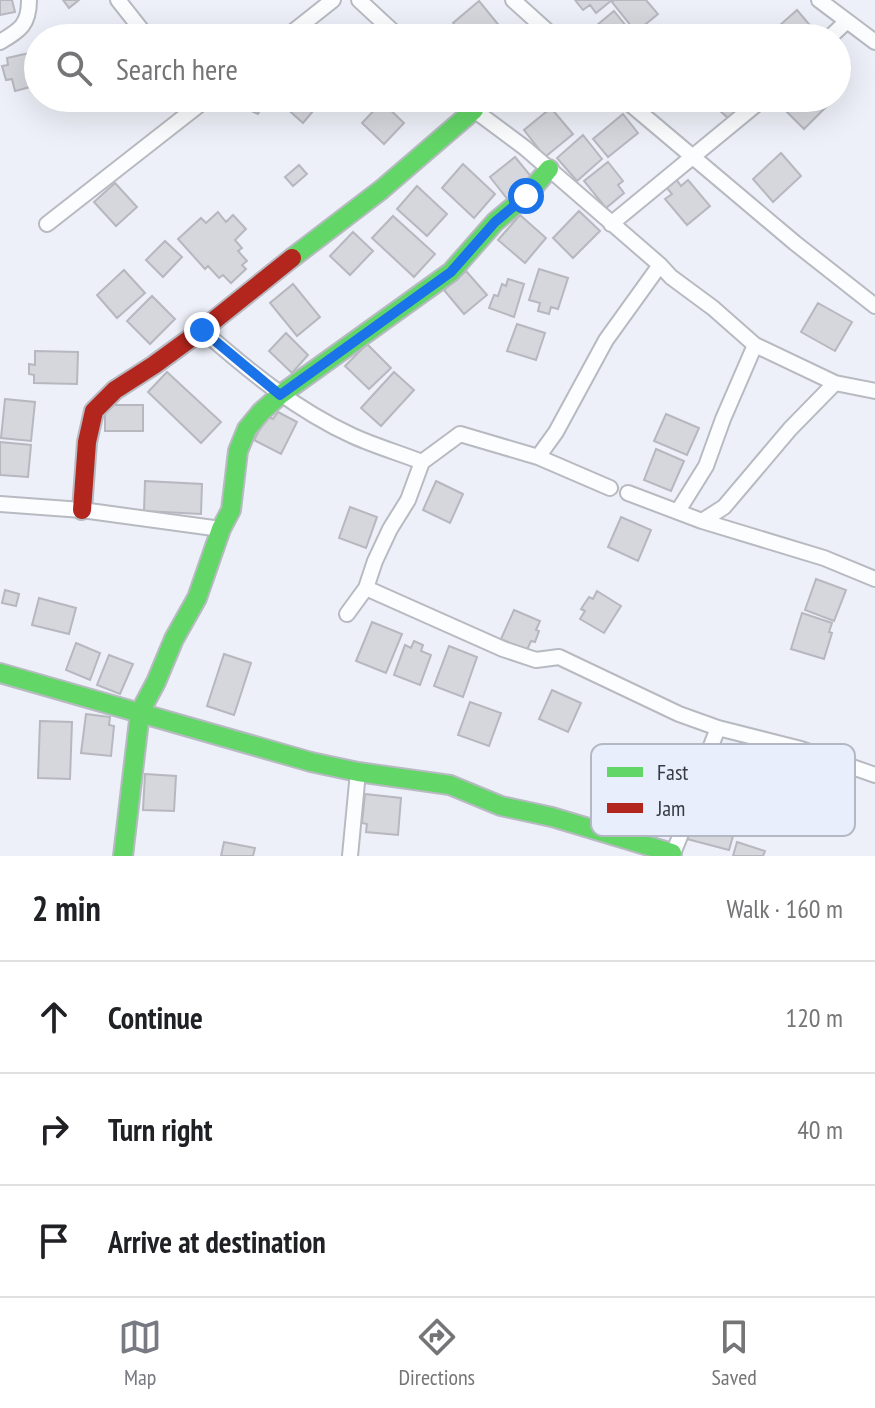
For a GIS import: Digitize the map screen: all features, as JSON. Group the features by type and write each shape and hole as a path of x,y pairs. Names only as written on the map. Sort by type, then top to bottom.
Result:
{"street":[{"path":"0,42 18,31 29,14 29,0"},
{"path":"118,0 137,24"},
{"path":"303,24 333,0"},
{"path":"359,0 385,24"},
{"path":"513,0 540,24"},
{"path":"819,0 875,42"},
{"path":"844,24 847,21"},
{"path":"47,224 187,112"},
{"path":"82,510 87,442 94,411 115,390 202,330 381,190 460,112"},
{"path":"478,112 525,148 671,277 755,345 835,383 875,391"},
{"path":"640,112 875,306"},
{"path":"611,224 747,112"},
{"path":"123,856 140,712 197,598 221,529 231,510 238,451 247,429 280,395 451,272 495,222 526,196 549,169"},
{"path":"538,457 556,432 606,340 660,265"},
{"path":"202,330 280,395 354,436 422,462"},
{"path":"678,511 706,466 755,345"},
{"path":"702,521 724,507 790,429 835,383"},
{"path":"347,614 366,588 375,561 408,500 422,462 460,434 538,457 610,488"},
{"path":"628,493 702,521 824,558 875,579"},
{"path":"0,504 82,510 221,529"},
{"path":"366,588 503,649 536,660 559,657 679,714 718,728 784,744"},
{"path":"0,673 358,772 450,785 501,806 591,829"},
{"path":"712,744 718,728"},
{"path":"855,768 875,775"},
{"path":"350,856 358,772"},
{"path":"614,836 672,854"}],"building":[{"path":"0,0 12,0 15,12 0,15"},
{"path":"63,0 79,0 69,8"},
{"path":"575,0 612,0 596,13 590,5 583,10"},
{"path":"646,0 658,14 646,24 630,24 612,2"},
{"path":"479,1 498,24 454,24"},
{"path":"797,10 809,24 781,24"},
{"path":"614,11 624,24 598,24"},
{"path":"24,54 24,89 15,91 12,79 6,80 2,66 8,65 7,58"},
{"path":"291,112 312,112 303,123"},
{"path":"372,112 392,112 404,123 384,144 362,123"},
{"path":"546,112 554,112 573,134 545,157 524,130"},
{"path":"721,112 735,112 729,119"},
{"path":"787,112 821,112 804,129"},
{"path":"623,114 638,133 608,157 593,139"},
{"path":"583,135 602,159 577,181 557,158"},
{"path":"781,153 801,176 773,202 753,179"},
{"path":"515,157 534,180 509,201 490,177"},
{"path":"608,162 623,181 618,185 624,193 606,208 584,181"},
{"path":"463,164 495,194 474,218 442,188"},
{"path":"299,165 307,174 293,186 285,177"},
{"path":"676,179 681,186 688,180 710,206 687,225 665,199 672,194 666,187"},
{"path":"115,183 137,207 116,226 94,202"},
{"path":"417,186 447,214 427,236 397,209"},
{"path":"579,211 600,231 573,258 553,238"},
{"path":"218,212 226,222 233,215 246,229 235,240 242,248 238,251 247,261 242,265 246,269 231,283 223,275 219,278 208,266 205,269 178,239 201,218 206,223"},
{"path":"520,215 546,238 525,263 498,240"},
{"path":"393,216 435,254 414,277 372,238"},
{"path":"353,232 373,251 350,275 330,256"},
{"path":"165,241 182,257 163,277 146,260"},
{"path":"539,269 568,278 558,309 551,307 549,314 538,311 540,303 529,300"},
{"path":"124,270 145,293 117,318 97,295"},
{"path":"466,271 487,295 464,314 444,290"},
{"path":"508,279 524,284 514,317 489,308 494,295 498,296 502,284 506,286"},
{"path":"293,284 320,317 297,336 270,303"},
{"path":"152,296 175,319 150,344 127,321"},
{"path":"818,303 852,322 835,351 801,332"},
{"path":"517,324 545,333 536,360 507,351"},
{"path":"286,333 308,355 292,373 269,351"},
{"path":"367,344 391,368 369,389 345,366"},
{"path":"35,351 78,352 77,384 34,383 34,375 29,374 29,364 35,365"},
{"path":"167,372 221,422 201,443 148,392"},
{"path":"394,372 414,390 381,426 361,408"},
{"path":"5,399 35,402 31,441 1,438"},
{"path":"105,405 143,405 143,431 105,431"},
{"path":"278,412 297,422 281,454 254,440 267,416 273,419"},
{"path":"666,414 699,428 687,455 654,441"},
{"path":"0,442 31,445 28,477 0,475"},
{"path":"656,449 684,461 671,491 644,480"},
{"path":"145,481 202,484 201,514 144,511"},
{"path":"436,481 463,494 450,523 423,510"},
{"path":"350,507 377,517 366,548 339,538"},
{"path":"621,517 651,530 638,561 608,547"},
{"path":"816,579 846,590 834,621 805,610"},
{"path":"5,590 19,594 16,606 2,603"},
{"path":"597,591 621,606 604,633 580,619 585,611 581,609"},
{"path":"39,598 76,608 69,634 32,625"},
{"path":"514,610 540,621 535,642 531,641 527,650 501,639"},
{"path":"802,613 832,623 824,659 791,649"},
{"path":"372,622 402,634 386,673 356,661"},
{"path":"414,641 423,645 421,651 431,655 420,685 394,675 405,645 411,648"},
{"path":"76,643 100,653 90,680 66,670"},
{"path":"449,646 477,657 463,697 434,686"},
{"path":"224,654 251,663 234,715 207,706"},
{"path":"109,655 133,664 120,694 97,685"},
{"path":"552,690 581,703 568,732 539,719"},
{"path":"470,702 501,713 489,746 458,735"},
{"path":"86,714 110,717 109,725 114,726 111,756 81,753"},
{"path":"40,721 72,722 70,779 38,778"},
{"path":"145,774 176,776 174,811 143,810"},
{"path":"365,794 401,798 398,835 366,832 367,824 362,823"},
{"path":"688,836 733,836 729,850 687,839"},
{"path":"224,842 255,848 253,856 221,856"},
{"path":"737,842 765,851 763,856 733,856"}],"traffic: fast":[{"path":"292,258 381,190 472,112"},
{"path":"123,856 140,712 197,598 221,529 231,510 238,451 247,429 280,395 451,272 495,222 526,196 549,169"},
{"path":"0,673 311,762 450,785 501,806 591,829"},
{"path":"615,836 672,853"}],"traffic: jam":[{"path":"82,510 87,442 94,411 115,390 202,330 292,258"}],"route":[{"path":"202,330 280,395 451,272 495,222 526,196"}]}
